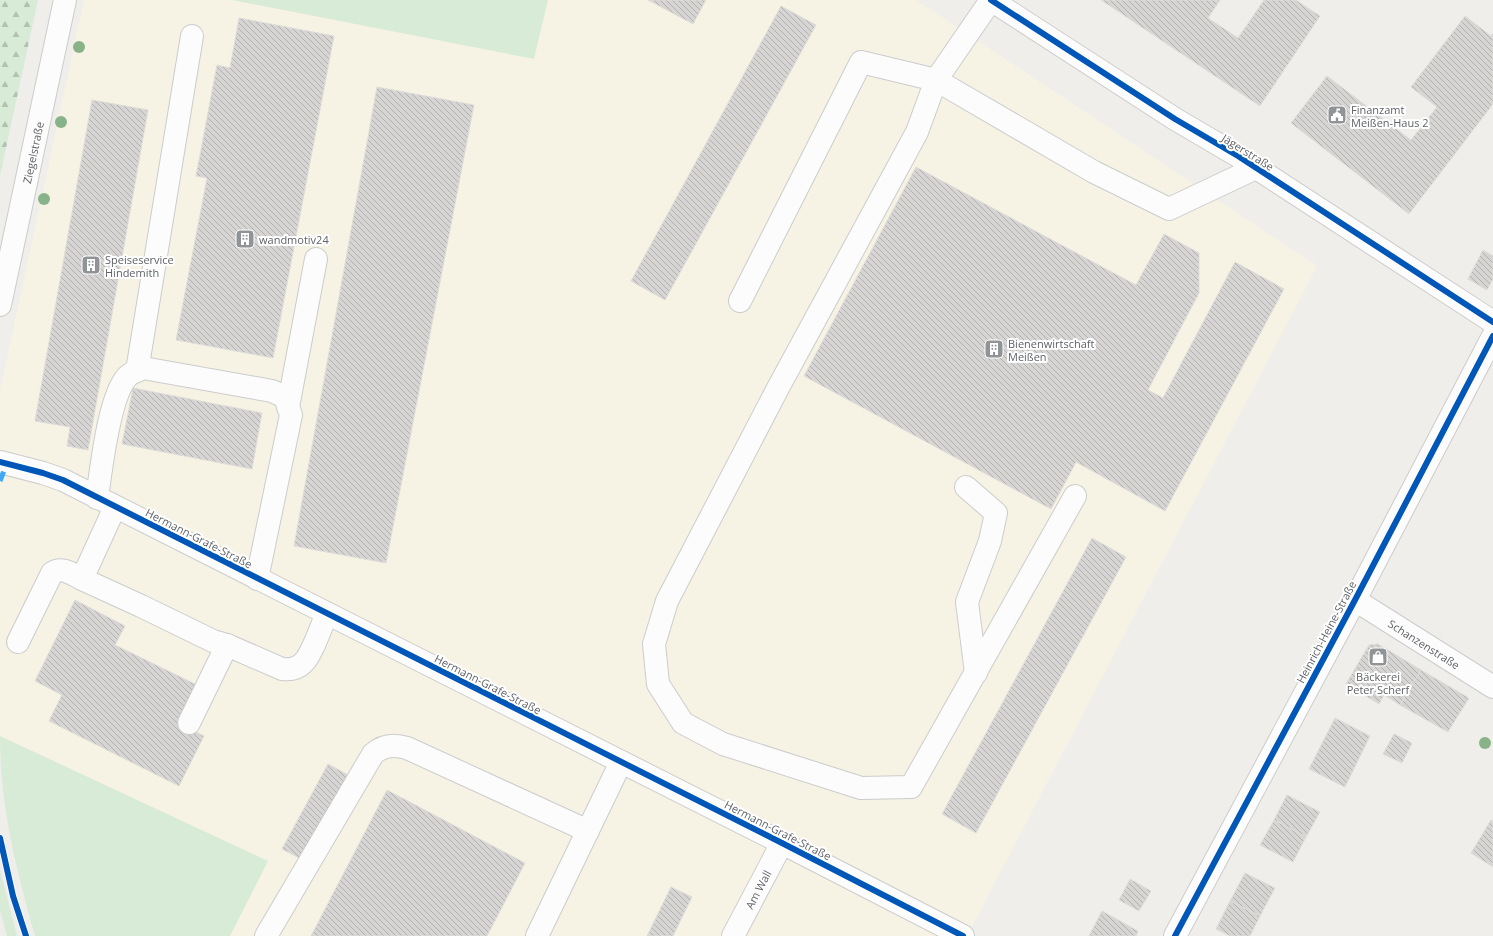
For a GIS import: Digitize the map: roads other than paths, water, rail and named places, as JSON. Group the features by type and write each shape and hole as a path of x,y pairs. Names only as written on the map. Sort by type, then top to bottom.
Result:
{"street":[{"name":"Ziegelstraße","path":"0,305 65,0"},
{"path":"991,0 936,80 917,132 778,388 667,601 654,644 658,684 683,723 723,744 861,788 911,788 1075,496"},
{"name":"Jägerstraße","path":"991,0 1175,119 1256,168 1493,322"},
{"path":"137,371 192,36"},
{"path":"740,301 861,62 936,80 1094,172 1168,209 1256,168"},
{"path":"288,407 316,259"},
{"name":"Heinrich-Heine-Straße","path":"1174,936 1355,600 1493,336"},
{"path":"82,579 106,503 114,404 121,386 129,375 143,368 272,391 285,397 291,415 257,579"},
{"name":"Hermann-Grafe-Straße","path":"0,462 63,480 963,936"},
{"path":"966,487 996,513 990,541 967,602 976,673"},
{"path":"18,642 52,573 56,570 65,570 213,641 227,645 282,669 290,670 302,664 308,658 327,614"},
{"name":"Schanzenstraße","path":"1355,600 1493,687"},
{"path":"189,723 227,645"},
{"path":"266,936 372,754 379,749 399,746 407,748 588,831"},
{"path":"537,936 621,762"},
{"name":"Am Wall","path":"733,936 782,843"}],"place":[{"name":"Finanzamt Meißen-Haus 2","path":"1337,115"},
{"name":"wandmotiv24","path":"245,239"},
{"name":"Speiseservice Hindemith","path":"91,265"},
{"name":"Bienenwirtschaft Meißen","path":"994,349"},
{"name":"Bäckerei Peter Scherf","path":"1378,657"}]}
